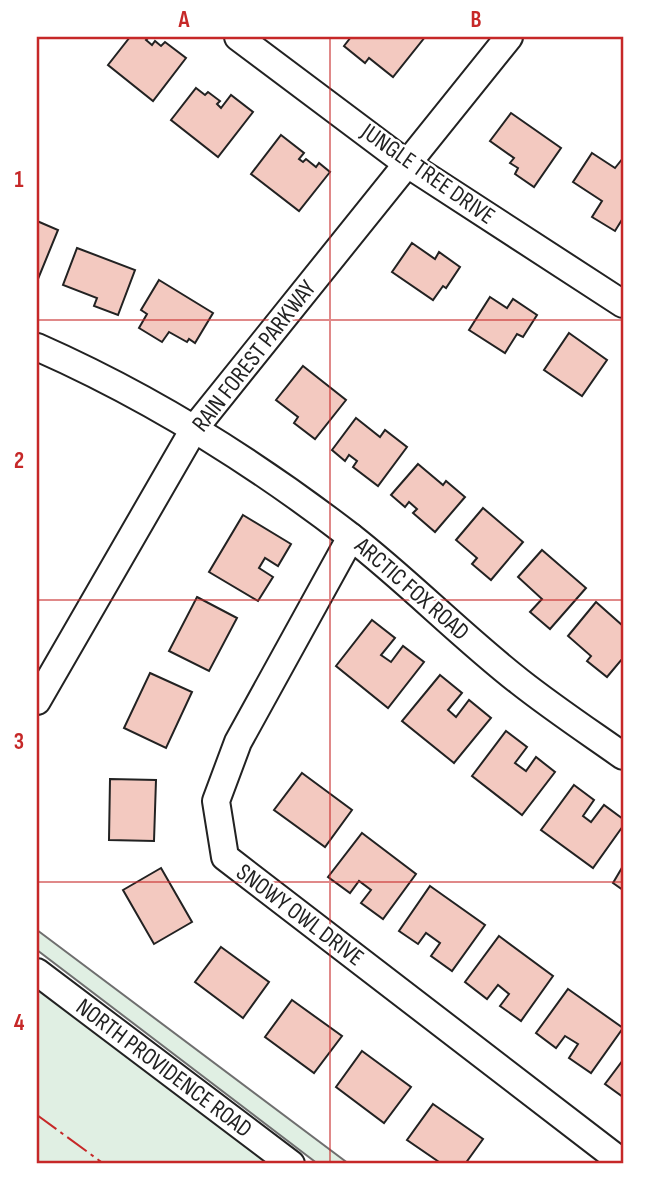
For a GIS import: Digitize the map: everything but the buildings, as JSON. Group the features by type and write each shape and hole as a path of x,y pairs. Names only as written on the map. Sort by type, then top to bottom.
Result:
{"street":[{"name":"JUNGLE TREE DRIVE","path":"238,37 406,163 623,304"},
{"name":"RAIN FOREST PARKWAY","path":"37,701 194,429 509,37"},
{"name":"ARCTIC FOX ROAD","path":"37,347 92,371 194,429 265,476 351,537 519,681 623,756"},
{"name":"SNOWY OWL DRIVE","path":"351,537 238,742 216,801 225,857 623,1163"},
{"name":"NORTH PROVIDENCE ROAD","path":"37,972 291,1164"}],"green space":[{"path":"37,930 349,1164 318,1164 37,950"},
{"path":"37,987 270,1164 37,1164"}],"power":[{"path":"37,1115 104,1164"}]}
